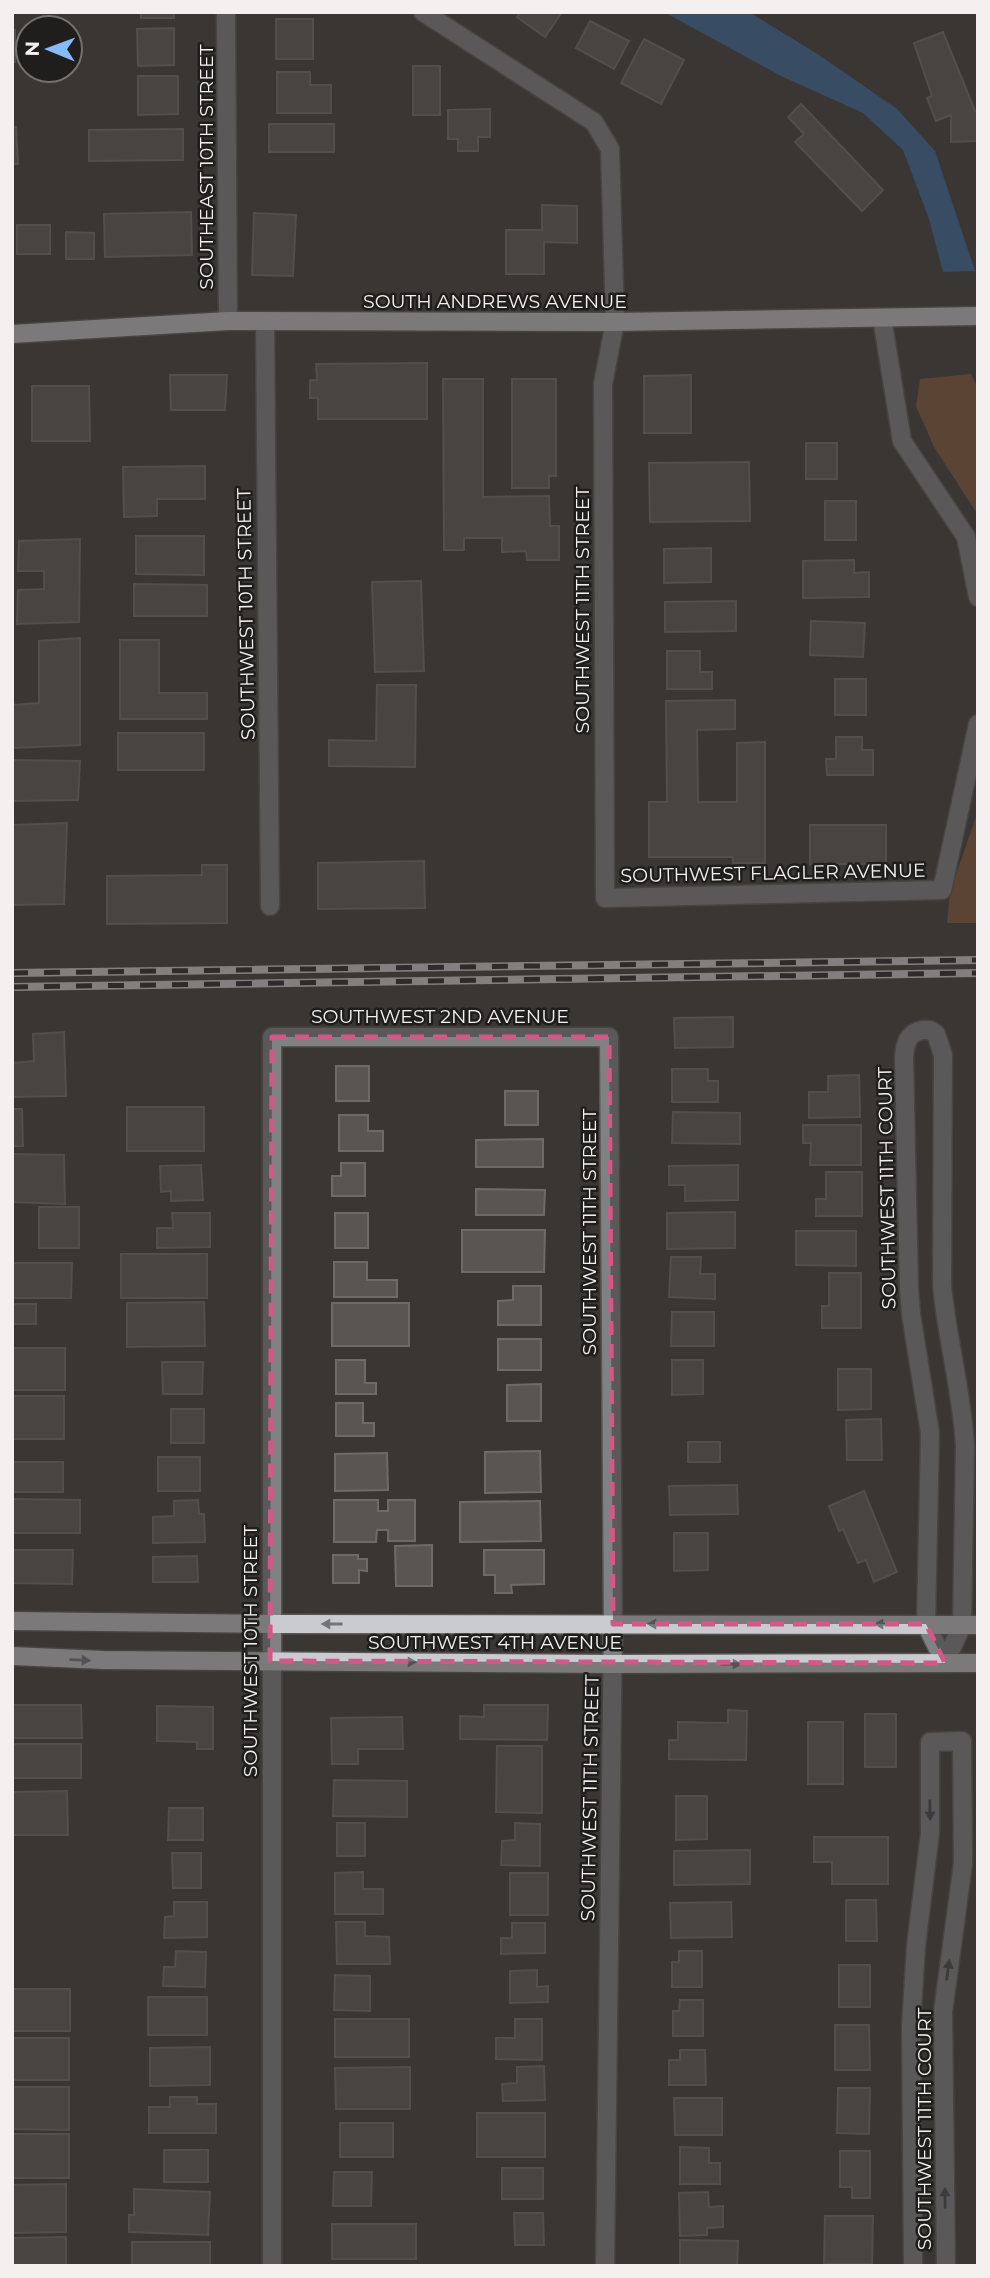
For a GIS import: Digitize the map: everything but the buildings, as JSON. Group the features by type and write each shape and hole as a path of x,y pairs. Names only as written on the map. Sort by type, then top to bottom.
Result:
{"main road":[{"name":"SOUTH ANDREWS AVENUE","path":"12,334 228,321 615,322 978,316"},
{"name":"SOUTHWEST 4TH AVENUE","path":"12,1621 970,1625"},
{"name":"SOUTHWEST 4TH AVENUE","path":"12,1656 75,1660 612,1664 978,1662"}],"street":[{"name":"SOUTHEAST 10TH STREET","path":"226,12 228,321"},
{"name":"SOUTHWEST 11TH STREET","path":"423,12 594,122 610,149 615,322 603,384 605,898"},
{"path":"882,318 902,441 965,537 978,597"},
{"name":"SOUTHWEST 10TH STREET","path":"265,322 270,906"},
{"name":"SOUTHWEST FLAGLER AVENUE","path":"605,898 942,890 978,724"},
{"name":"SOUTHWEST 11TH COURT","path":"922,1030 930,1030 936,1034 943,1055 942,1285 965,1447 970,1625 945,1663 926,1624 930,1433 909,1289 905,1045 909,1037 922,1030"},
{"name":"SOUTHWEST 10TH STREET","path":"272,1037 272,2266"},
{"name":"SOUTHWEST 2ND AVENUE","path":"272,1037 609,1038"},
{"name":"SOUTHWEST 11TH STREET","path":"606,2266 613,1624 609,1038"},
{"name":"SOUTHWEST 11TH COURT","path":"913,2266 911,2026 916,1946 930,1833 930,1742 962,1741 963,1863 943,2012 946,2266"}],"highlighted area":[{"path":"272,1037 609,1037 613,1624 926,1624 945,1663 270,1661"}],"shaded area":[{"path":"971,374 978,389 978,515 934,447 916,406 920,379"},
{"path":"978,811 978,923 947,923 950,892"}],"water":[{"path":"664,12 749,12 819,55 897,109 935,151 975,271 943,272 929,219 903,150 863,113 781,76"}],"railway":[{"path":"12,973 978,960"},
{"path":"12,987 978,973"}]}
